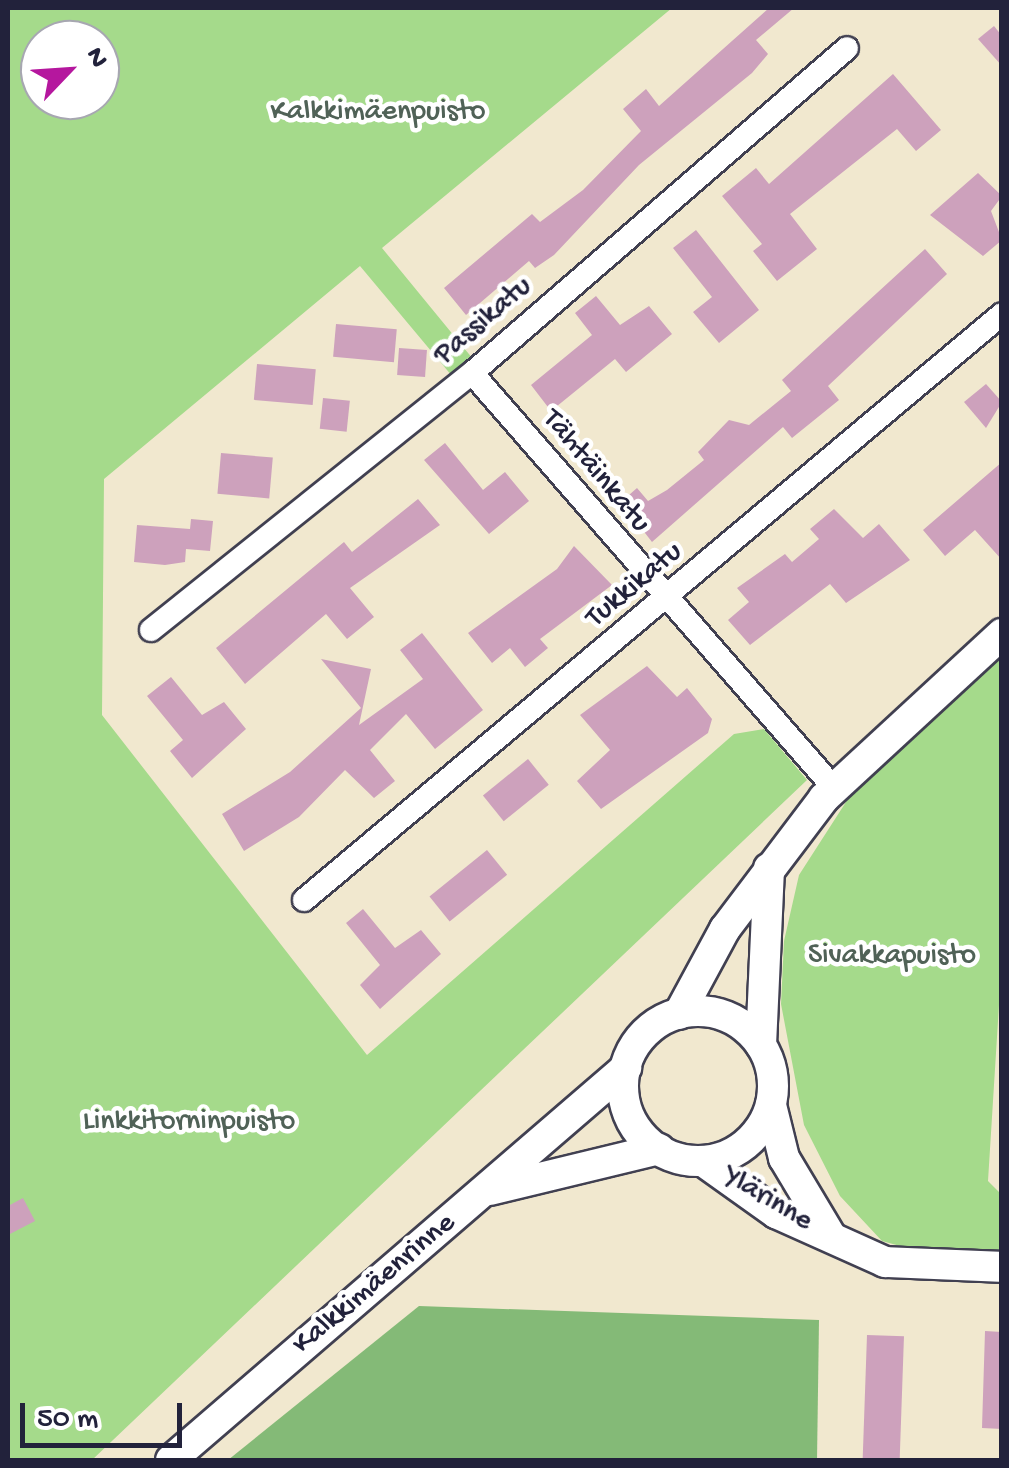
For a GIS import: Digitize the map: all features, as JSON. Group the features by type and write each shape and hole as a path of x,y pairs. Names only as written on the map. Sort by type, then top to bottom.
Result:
{"street":[{"name":"Passikatu","path":"152,630 472,373 847,48"},
{"name":"Tukkikatu","path":"304,900 1002,314"},
{"name":"Tähtäinkatu","path":"472,373 664,601 833,787"},
{"path":"678,1014 769,865 833,787 1002,634"},
{"path":"761,1045 724,1016 678,1014 651,1028 626,1068 629,1114 658,1150 703,1161 746,1144 771,1105 761,1045 769,865"},
{"name":"Kalkkimäenrinne","path":"172,1460 490,1190 626,1068"},
{"name":"Ylärinne","path":"771,1105 784,1158 832,1238"},
{"name":"Kalkkimäenrinne","path":"490,1190 658,1150"},
{"name":"Ylärinne","path":"703,1161 776,1214 885,1262 1002,1266"}],"green space":[{"name":"Linkkitorninpuisto","path":"8,8 672,8 382,248 473,359 452,376 360,266 104,479 102,715 367,1055 734,734 764,729 807,780 92,1460 8,1460"},
{"name":"Sivakkapuisto","path":"1001,653 1002,957 988,1181 1001,1194 1001,1253 929,1254 882,1241 840,1196 804,1125 781,1004 784,941 799,875 864,774"},
{"path":"419,1306 819,1320 817,1460 228,1460"}],"building":[{"path":"769,8 794,8 756,40 768,54 752,73 639,165 554,255 535,268 529,261 466,315 444,288 532,214 540,222 583,190 641,131 623,109 646,89 659,106"},
{"path":"994,26 1002,36 1002,66 978,39"},
{"path":"893,74 941,130 916,151 897,129 790,214 817,249 777,281 753,251 762,244 722,196 756,168 769,184"},
{"path":"978,173 1002,196 991,211 1002,240 983,256 930,215"},
{"path":"696,230 759,310 719,343 693,312 712,297 673,248"},
{"path":"925,249 947,274 828,386 839,400 792,438 783,427 652,542 621,502 637,488 648,501 667,490 704,460 698,452 729,420 749,425 791,391 782,380"},
{"path":"596,296 620,325 649,306 672,334 626,372 615,359 551,411 531,385 592,335 575,313"},
{"path":"336,324 397,329 394,362 333,357"},
{"path":"399,348 427,350 425,377 397,375"},
{"path":"257,364 316,369 313,405 254,400"},
{"path":"986,384 1002,402 986,428 964,402"},
{"path":"323,398 350,401 347,432 320,429"},
{"path":"445,443 483,490 505,472 529,501 489,534 424,460"},
{"path":"221,453 273,458 269,498 217,494"},
{"path":"1002,462 1002,560 975,530 945,556 923,530"},
{"path":"418,499 440,525 350,588 374,617 347,639 326,614 245,684 216,648 344,542 352,552"},
{"path":"834,509 863,538 879,524 910,560 846,603 830,584 750,645 728,620 749,602 737,588 785,554 792,562 819,539 810,529"},
{"path":"191,519 213,521 210,551 186,549 185,562 165,565 134,562 137,525 190,529"},
{"path":"574,546 612,585 540,639 548,648 525,667 510,648 492,663 468,633 557,569"},
{"path":"422,633 483,710 435,749 406,714 370,750 395,781 374,798 345,770 299,817 244,851 222,814 290,772 361,708 321,659 371,669 359,725 423,679 400,650"},
{"path":"647,666 677,697 687,688 712,719 708,733 601,809 577,781 610,750 580,715"},
{"path":"171,677 202,715 224,702 246,729 192,778 170,751 183,740 147,696"},
{"path":"528,759 549,785 504,821 483,796"},
{"path":"487,850 507,875 450,921 429,897"},
{"path":"363,909 395,948 421,930 441,954 380,1009 360,985 380,965 346,923"},
{"path":"23,1198 35,1221 8,1235 8,1206"},
{"path":"985,1331 1002,1332 1002,1429 982,1428"},
{"path":"867,1335 904,1336 900,1460 863,1460"}],"park label":[{"name":"Kalkkimäenpuisto","path":"378,113"}]}
